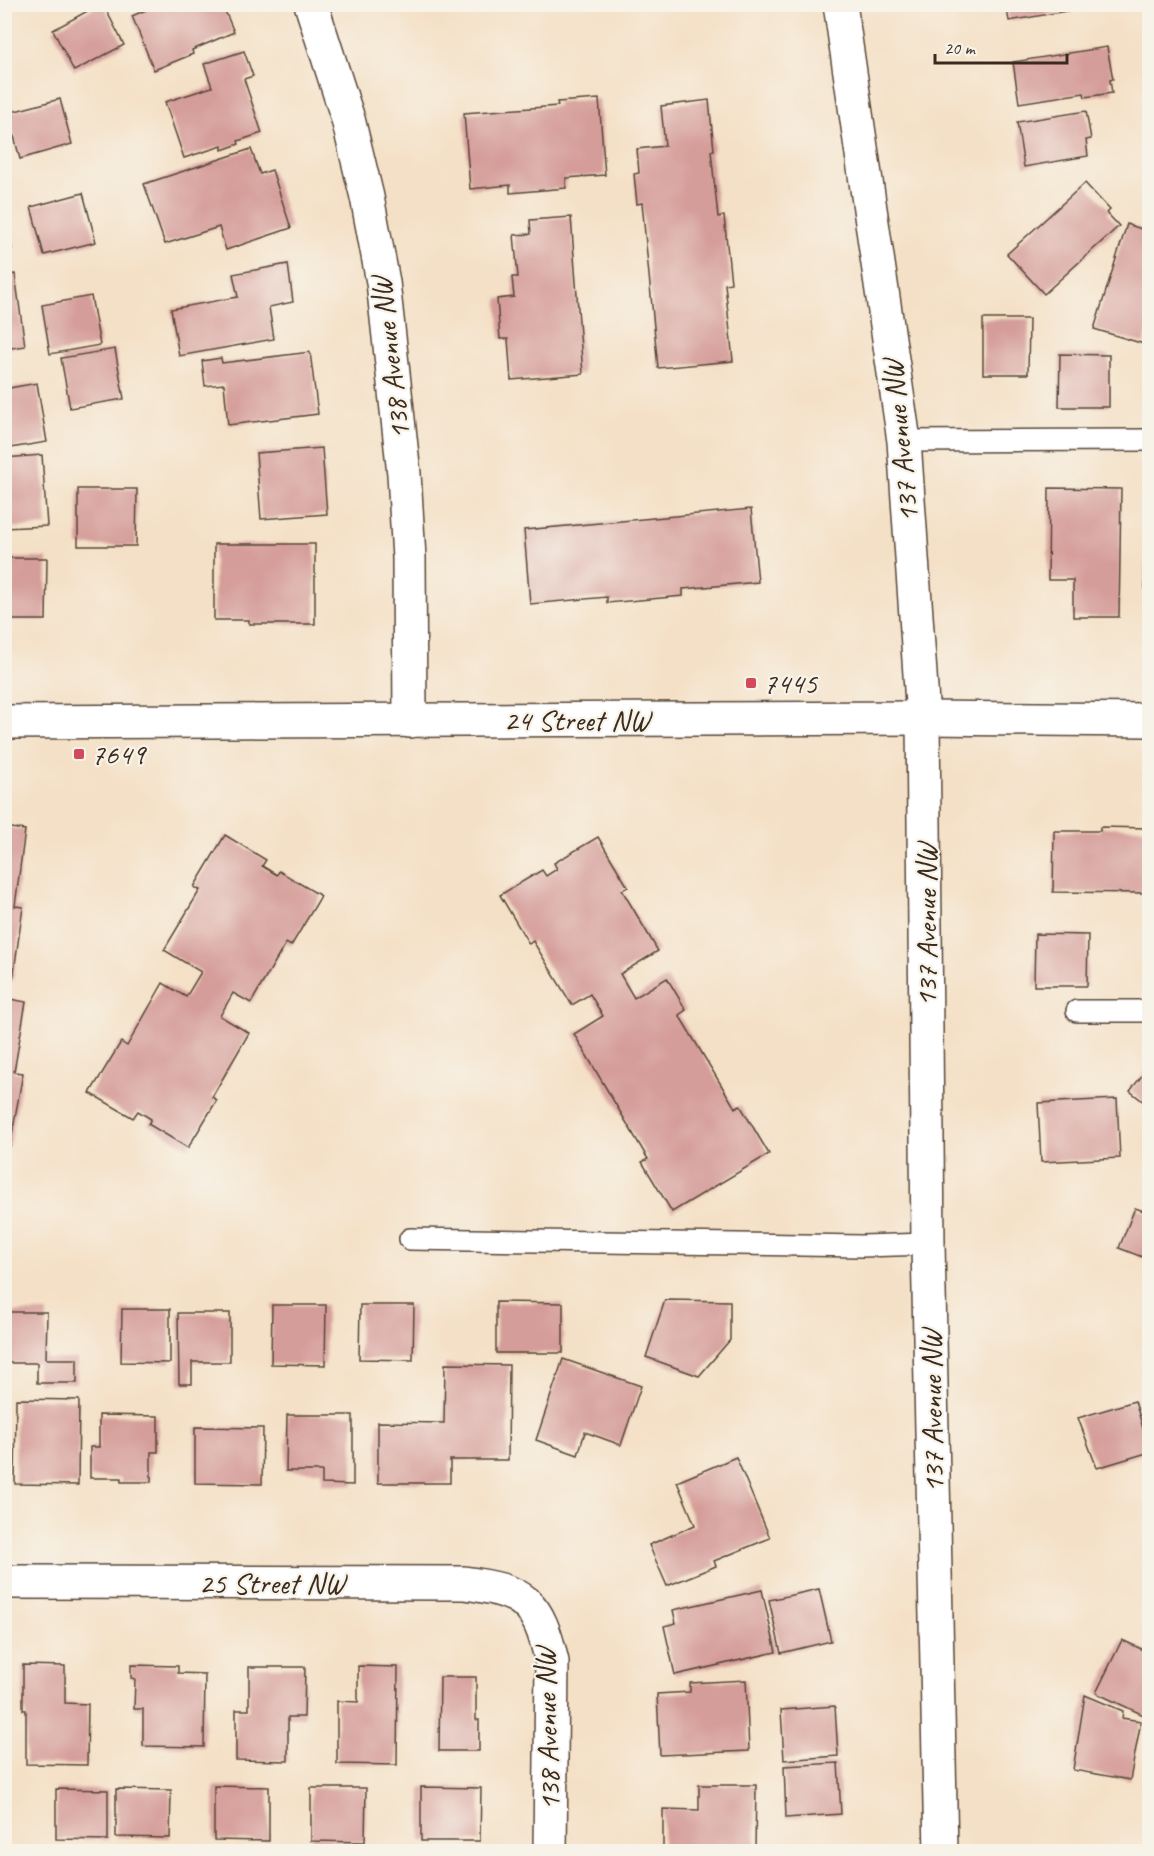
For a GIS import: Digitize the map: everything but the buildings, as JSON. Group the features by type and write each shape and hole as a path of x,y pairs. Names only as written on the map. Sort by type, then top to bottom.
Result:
{"street":[{"name":"138 Avenue NW","path":"311,4 348,119 367,197 383,282 405,484 409,558 410,721"},
{"name":"137 Avenue NW","path":"840,4 904,441 923,718 928,1244 941,1851"},
{"name":"24 Street NW","path":"4,722 923,718 1149,720"},
{"name":"25 Street NW","path":"4,1582 464,1583 493,1587 514,1594 533,1609"},
{"name":"138 Avenue NW","path":"533,1609 546,1635 552,1662 550,1851"}],"lane":[{"path":"904,441 1149,440"},
{"path":"1077,1011 1149,1011"},
{"path":"410,1239 862,1246 928,1244"}],"place":[{"name":"7445","path":"751,683"},
{"name":"7649","path":"79,754"}]}
